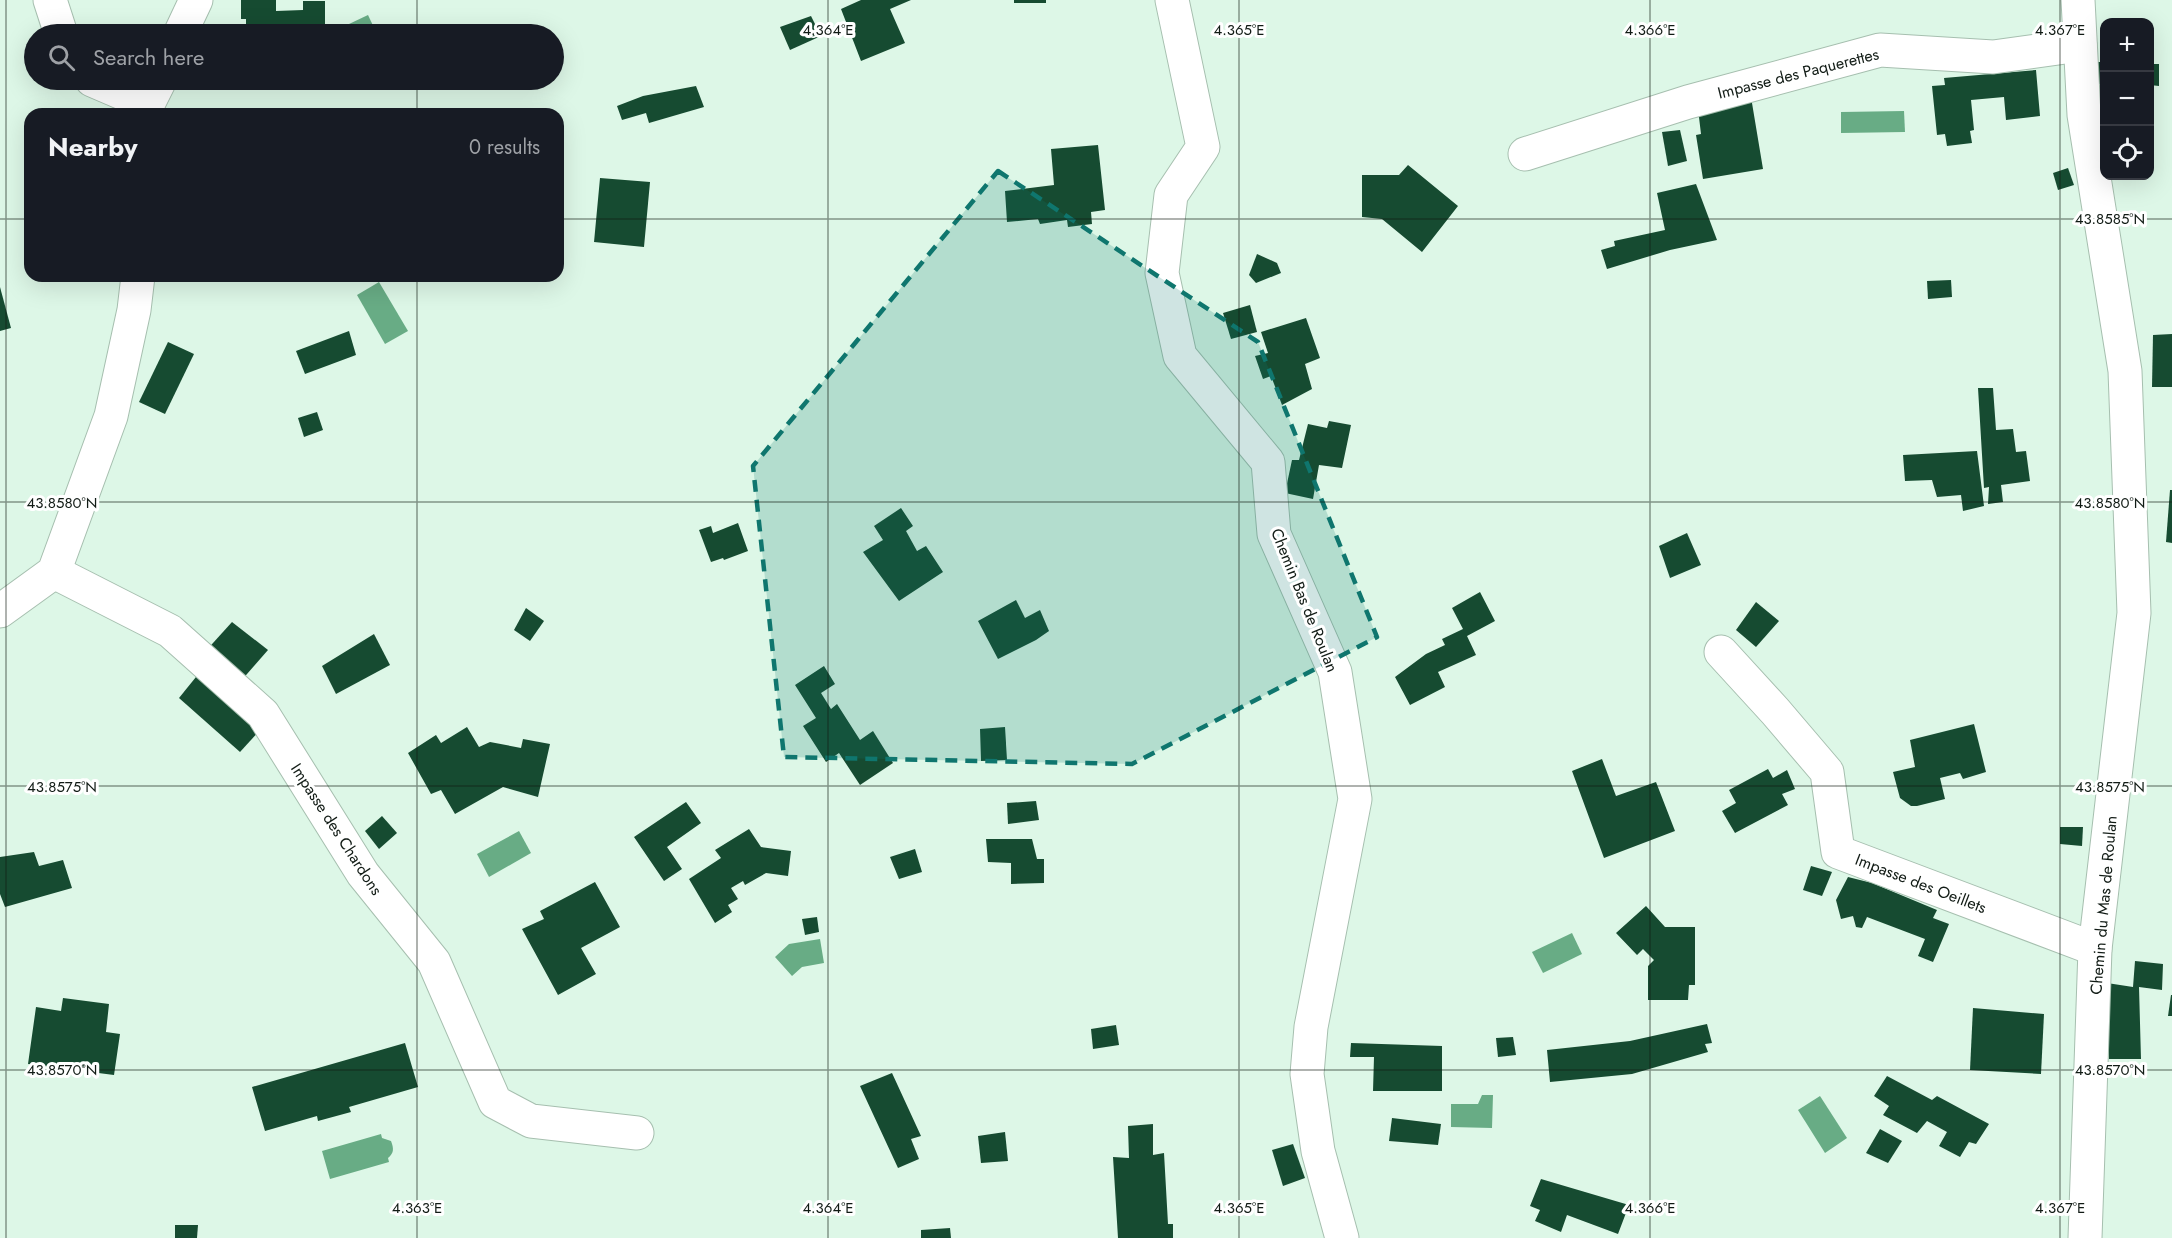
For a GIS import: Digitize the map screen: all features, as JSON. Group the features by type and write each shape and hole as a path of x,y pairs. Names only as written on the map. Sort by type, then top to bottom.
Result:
{"street":[{"path":"50,0 58,24"},
{"path":"185,24 196,0"},
{"name":"Chemin Bas de Roulan","path":"1172,0 1203,147 1171,195 1163,261 1162,273 1180,356 1268,462 1274,534 1335,672 1355,799 1311,1027 1307,1074 1318,1151 1342,1238"},
{"name":"Chemin du Mas de Roulan","path":"2078,0 2084,115 2125,371 2134,613 2095,949 2085,1238"},
{"name":"Impasse des Paquerettes","path":"1525,154 1688,102 1880,50 1993,57 2080,45"},
{"path":"124,90 152,99"},
{"path":"0,611 54,572 111,416 134,310 137,282"},
{"name":"Impasse des Chardons","path":"54,572 170,631 263,714 363,874 434,962 495,1102 531,1121 636,1133"},
{"name":"Impasse des Oeillets","path":"1721,652 1827,772 1838,852 2095,949"}],"highlighted area":[{"path":"998,171 1258,342 1377,637 1132,764 784,757 753,466"}],"shaded area":[{"path":"368,15 372,24 349,24"},
{"path":"1904,111 1905,132 1841,133 1841,112"},
{"path":"379,282 408,331 385,344 357,295"},
{"path":"519,831 531,853 489,877 477,854"},
{"path":"1572,933 1582,954 1543,973 1532,952"},
{"path":"820,939 824,963 802,967 792,976 775,957 789,944"},
{"path":"1482,1095 1493,1095 1492,1128 1451,1127 1451,1104 1478,1104"},
{"path":"1820,1096 1847,1138 1825,1153 1798,1110"},
{"path":"381,1134 382,1138 391,1141 392,1144 393,1151 388,1158 389,1162 330,1179 322,1151"}],"building":[{"path":"241,0 276,0 276,11 303,10 303,1 325,1 325,24 246,24 246,19 241,19"},
{"path":"861,0 911,0 890,9 905,43 861,61 841,9"},
{"path":"1014,0 1046,0 1046,3 1014,3"},
{"path":"811,16 821,36 790,50 780,27"},
{"path":"2098,62 2100,62 2100,84 2097,84"},
{"path":"2154,64 2159,64 2159,86 2154,85"},
{"path":"2036,70 2040,116 2006,120 2004,97 1971,100 1974,130 1970,131 1972,143 1947,146 1945,134 1937,135 1932,86 1945,85 1944,78"},
{"path":"696,86 704,107 649,123 646,113 622,120 617,106 643,96"},
{"path":"1751,97 1763,169 1703,179 1696,135 1701,134 1698,109"},
{"path":"1680,130 1687,161 1668,166 1662,132"},
{"path":"1098,145 1105,210 1091,212 1092,224 1068,227 1067,220 1040,224 1038,219 1007,222 1005,191 1054,185 1051,149"},
{"path":"1408,165 1458,206 1422,252 1382,219 1362,217 1362,175 1399,175"},
{"path":"2068,168 2074,185 2058,190 2053,173"},
{"path":"600,178 650,182 644,247 594,242"},
{"path":"1696,184 1717,240 1670,250 1607,269 1601,250 1615,246 1614,241 1665,230 1657,193"},
{"path":"1257,254 1277,263 1281,273 1256,283 1249,275"},
{"path":"1951,280 1952,297 1928,299 1927,281"},
{"path":"0,287 11,328 0,331"},
{"path":"1250,305 1257,332 1231,339 1223,313"},
{"path":"1306,318 1320,358 1305,364 1312,389 1282,405 1271,376 1263,379 1255,356 1268,353 1261,332"},
{"path":"349,331 356,355 305,374 296,351"},
{"path":"2172,334 2172,387 2152,387 2153,335"},
{"path":"168,342 194,354 165,414 139,402"},
{"path":"1978,388 1993,388 1996,430 2013,429 2016,452 2026,451 2030,481 2001,485 2003,502 1988,504 1989,487 1984,488"},
{"path":"317,412 323,430 304,437 298,418"},
{"path":"1329,421 1351,425 1342,468 1319,465 1313,499 1285,493 1292,460 1299,460 1308,424 1327,428"},
{"path":"1977,451 1984,506 1963,511 1961,495 1937,497 1932,480 1905,481 1903,455"},
{"path":"2170,490 2172,490 2172,543 2166,542"},
{"path":"901,508 913,526 906,531 917,551 926,546 943,572 899,601 863,552 883,540 874,526"},
{"path":"738,523 748,551 711,562 699,530 711,526 713,533"},
{"path":"1687,533 1701,565 1670,578 1659,546"},
{"path":"1480,592 1495,621 1467,636 1476,655 1438,672 1445,687 1410,705 1395,677 1426,654 1445,645 1442,639 1463,629 1452,608"},
{"path":"1016,600 1025,618 1040,610 1049,631 998,659 978,621"},
{"path":"1756,602 1779,621 1756,647 1736,630"},
{"path":"526,608 544,621 530,641 514,630"},
{"path":"232,622 268,650 240,682 203,654"},
{"path":"374,634 390,665 336,694 322,666"},
{"path":"824,666 835,684 821,693 831,709 837,704 860,740 873,731 893,763 860,785 839,753 826,762 803,726 816,718 795,685"},
{"path":"200,672 263,727 240,752 179,698"},
{"path":"1974,724 1986,772 1963,779 1960,773 1940,778 1945,799 1911,806 1900,798 1893,772 1915,767 1910,740"},
{"path":"467,727 479,747 490,742 521,748 523,739 550,744 538,797 503,787 455,814 441,790 431,794 408,753 436,735 441,743"},
{"path":"1005,727 1007,760 981,761 980,729"},
{"path":"1602,759 1616,796 1656,782 1675,831 1604,858 1572,771"},
{"path":"1768,769 1773,778 1787,770 1795,789 1782,794 1788,805 1735,833 1722,811 1736,803 1729,790"},
{"path":"1036,801 1039,820 1008,824 1007,803"},
{"path":"686,802 701,823 667,847 682,869 664,881 634,837"},
{"path":"382,816 397,833 379,849 365,831"},
{"path":"2060,827 2083,827 2082,846 2060,844"},
{"path":"749,829 761,847 791,851 788,876 766,873 745,885 743,881 731,888 738,899 728,905 732,912 715,923 689,879 721,858 715,850"},
{"path":"986,839 1032,839 1037,859 1044,859 1044,883 1011,884 1011,863 988,862"},
{"path":"915,849 922,872 899,879 890,857"},
{"path":"34,852 39,866 63,860 72,888 5,907 0,894 0,857"},
{"path":"1811,866 1832,872 1822,896 1803,890"},
{"path":"1848,877 1872,883 1937,910 1933,918 1949,924 1933,962 1918,956 1925,939 1867,917 1862,928 1856,927 1853,916 1841,919 1836,900"},
{"path":"595,882 620,927 581,948 596,974 558,995 522,929 544,919 540,911"},
{"path":"1646,906 1665,927 1695,927 1695,985 1689,985 1688,1000 1648,1000 1648,966 1654,960 1643,949 1637,955 1616,933"},
{"path":"817,917 819,932 805,935 802,919"},
{"path":"2135,961 2163,964 2162,990 2139,987 2141,1059 2109,1059 2107,983 2133,987"},
{"path":"2171,995 2172,1016 2168,1016"},
{"path":"63,998 109,1004 106,1032 120,1034 114,1075 28,1064 36,1007 61,1011"},
{"path":"1973,1008 2044,1014 2041,1074 1970,1070"},
{"path":"1707,1024 1712,1043 1705,1044 1708,1052 1632,1074 1550,1082 1547,1050 1630,1041"},
{"path":"1116,1025 1119,1045 1093,1049 1091,1029"},
{"path":"1513,1037 1516,1055 1498,1057 1496,1038"},
{"path":"405,1043 418,1087 349,1107 351,1112 318,1121 317,1116 265,1131 252,1087"},
{"path":"1351,1043 1442,1046 1442,1091 1373,1091 1374,1057 1350,1057"},
{"path":"892,1073 921,1136 911,1139 919,1159 898,1168 860,1086"},
{"path":"1887,1076 1932,1100 1937,1096 1989,1124 1976,1144 1969,1142 1960,1157 1939,1146 1947,1132 1927,1121 1917,1133 1883,1115 1889,1106 1874,1096"},
{"path":"1392,1118 1441,1124 1438,1145 1389,1141"},
{"path":"1153,1124 1153,1155 1164,1153 1168,1224 1173,1224 1173,1238 1118,1238 1113,1157 1129,1158 1128,1126"},
{"path":"1880,1129 1902,1141 1888,1163 1866,1153"},
{"path":"1005,1132 1008,1161 981,1163 978,1136"},
{"path":"1293,1144 1305,1178 1283,1186 1272,1150"},
{"path":"1541,1179 1629,1205 1618,1234 1567,1215 1561,1232 1535,1221 1540,1210 1530,1206"},
{"path":"175,1225 198,1225 197,1238 175,1238"},
{"path":"950,1228 951,1238 921,1238 921,1230"}]}
